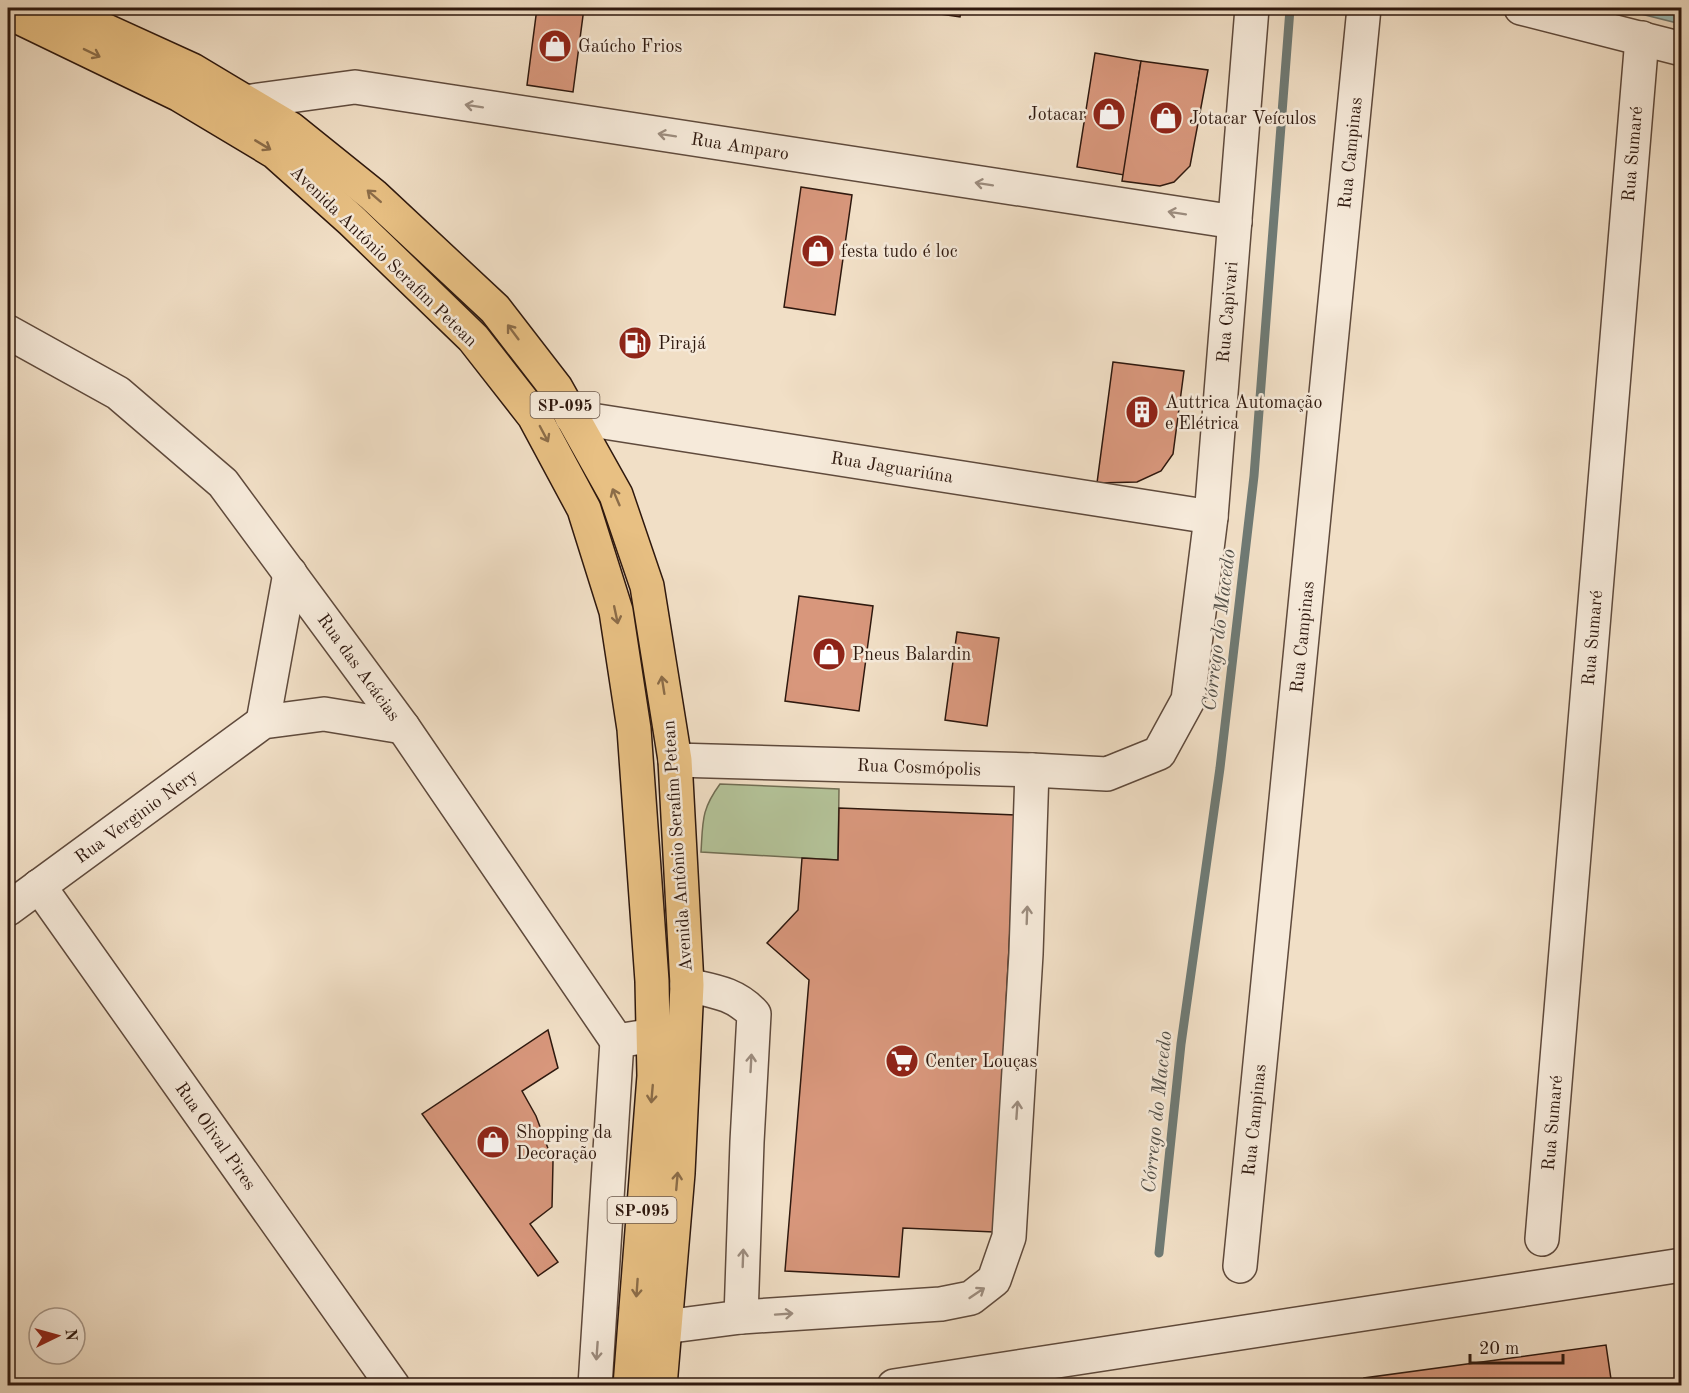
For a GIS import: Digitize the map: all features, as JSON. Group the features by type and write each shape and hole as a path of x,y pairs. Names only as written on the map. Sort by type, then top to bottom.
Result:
{"main road":[{"name":"SP-095","path":"8,12 48,17"},
{"name":"Avenida Antônio Serafim Petean","path":"48,17 192,70 291,129 373,195 495,309 556,388 616,495 647,586 675,760 687,985 678,1173 660,1386"},
{"name":"Avenida Antônio Serafim Petean","path":"48,17 274,152 351,220 473,338 534,416 584,509 615,611 634,729 654,1035 654,1076 630,1386"}],"street":[{"name":"Rua Capivari","path":"1159,753 1188,700 1211,517 1252,8"},
{"name":"Rua Campinas","path":"1240,1266 1364,8"},
{"path":"1521,8 1682,49"},
{"name":"Rua Sumaré","path":"1542,1239 1642,38"},
{"name":"Rua Amparo","path":"245,102 355,87 1235,222"},
{"name":"Rua das Acácias","path":"8,332 118,393 223,483 403,727 617,1041"},
{"name":"Rua Jaguariúna","path":"572,417 1211,517"},
{"path":"263,722 290,573"},
{"name":"Rua Verginio Nery","path":"8,909 263,722 324,714 403,727"},
{"name":"Rua Cosmópolis","path":"675,760 1107,774 1159,753"},
{"path":"664,1327 741,1317 941,1304 971,1298 994,1280 1009,1237 1026,954 1032,770"},
{"name":"Rua Olival Pires","path":"39,886 393,1386"},
{"path":"687,985 731,996 744,1003 754,1014 741,1317"},
{"path":"595,1386 617,1041 654,1035"},
{"path":"894,1386 1682,1265"}],"green space":[{"path":"720,784 839,789 838,860 701,852 706,809"}],"water":[{"path":"1617,8 1681,8 1681,24"}],"building":[{"name":"Gaúcho Frios","path":"537,8 584,8 573,92 527,85"},
{"path":"913,8 962,8 960,17 912,10"},
{"name":"Jotacar","path":"1095,53 1141,61 1124,175 1077,167"},
{"name":"Jotacar Veículos","path":"1141,61 1208,70 1190,166 1174,182 1160,186 1122,181"},
{"name":"festa tudo é loc","path":"801,187 852,195 835,315 784,307"},
{"name":"Auttrica Automação e Elétrica","path":"1113,362 1184,371 1173,454 1161,471 1137,482 1097,483"},
{"name":"Pneus Balardin","path":"799,596 873,606 859,711 785,701"},
{"path":"957,632 999,638 987,726 945,720"},
{"name":"Center Louças","path":"839,808 1016,815 994,1232 903,1228 899,1277 785,1271 809,980 767,943 798,910 802,858 838,860"},
{"name":"Shopping da Decoração","path":"548,1030 558,1068 522,1091 536,1116 553,1162 552,1207 530,1224 558,1262 538,1276 422,1114"},
{"path":"1606,1345 1612,1386 1365,1386 1364,1378"}],"waterway":[{"name":"Córrego do Macedo","path":"1159,1253 1181,1044 1220,768 1254,476 1290,9"}],"place":[{"name":"Gaúcho Frios","path":"555,46"},
{"name":"Jotacar","path":"1109,114"},
{"name":"Jotacar Veículos","path":"1166,118"},
{"name":"festa tudo é loc","path":"818,251"},
{"name":"Pirajá","path":"635,343"},
{"name":"Auttrica Automação e Elétrica","path":"1142,412"},
{"name":"Pneus Balardin","path":"829,654"},
{"name":"Center Louças","path":"902,1061"},
{"name":"Shopping da Decoração","path":"493,1142"}]}
